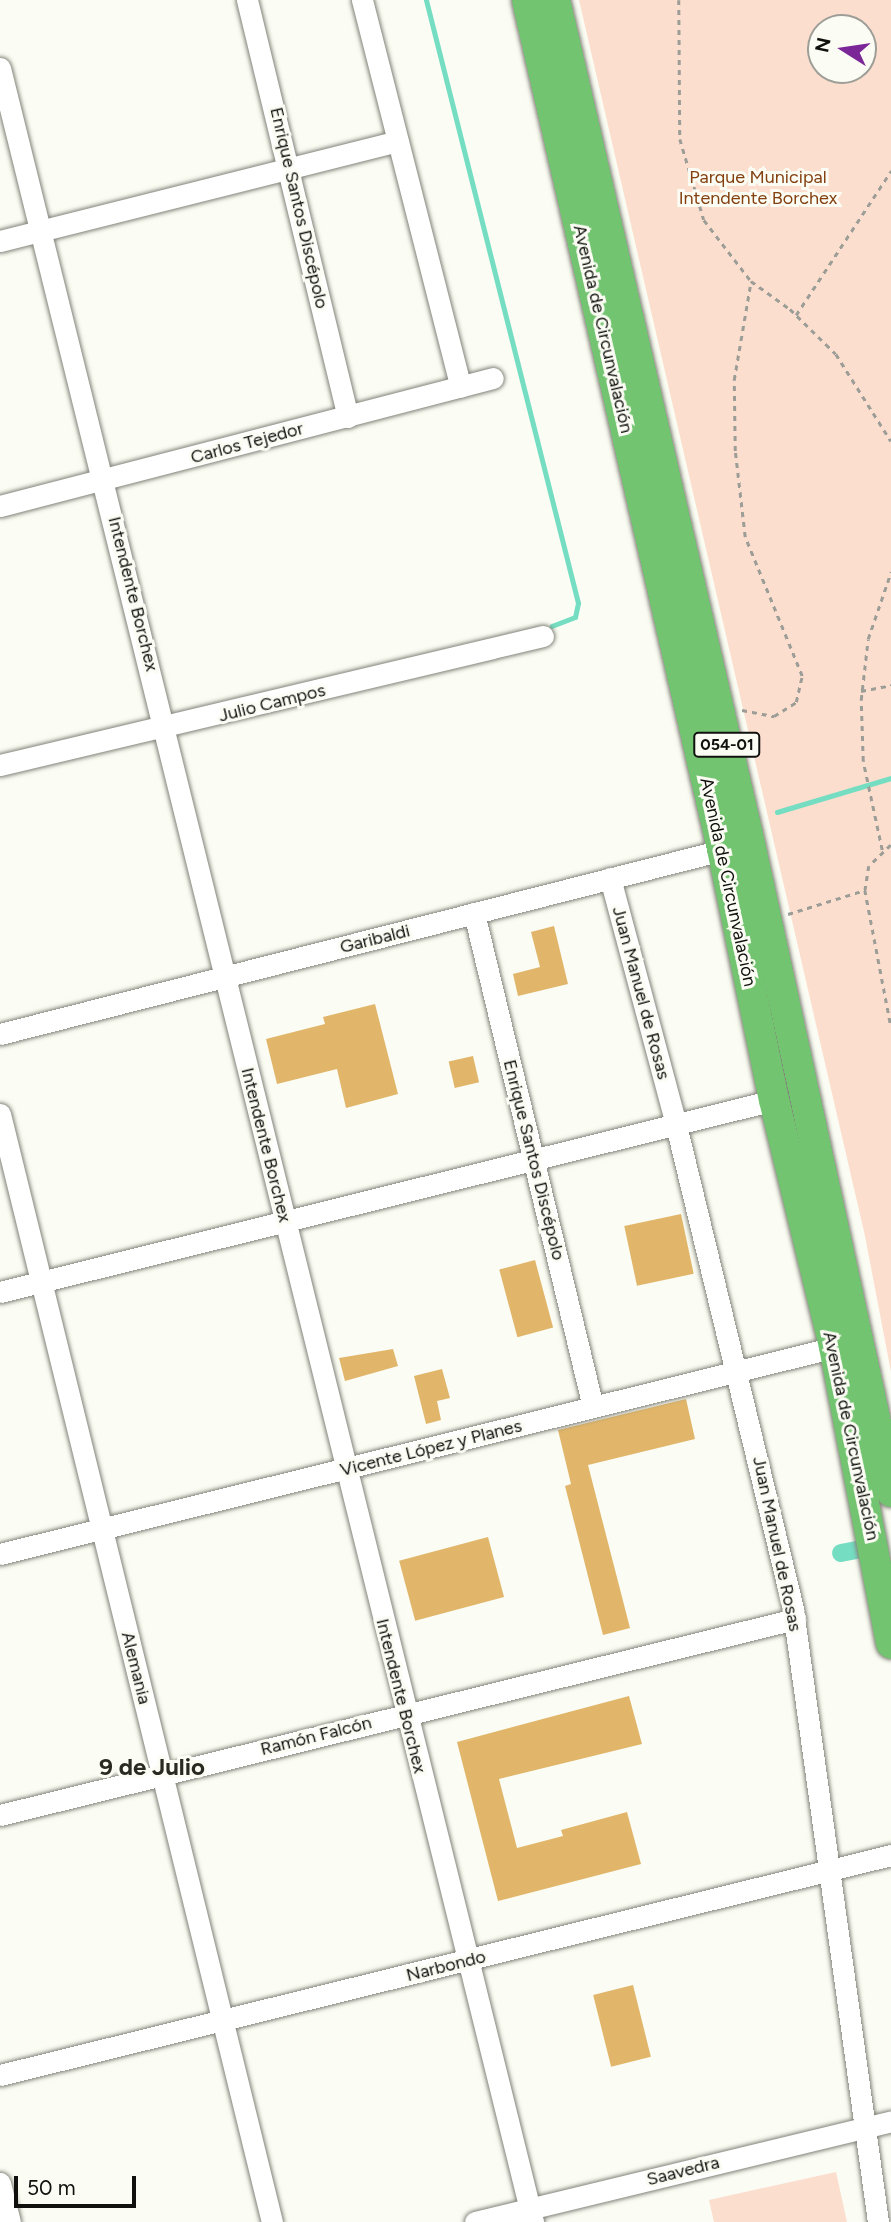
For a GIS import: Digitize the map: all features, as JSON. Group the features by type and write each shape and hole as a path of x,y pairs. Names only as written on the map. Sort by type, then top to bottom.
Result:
{"highway":[{"name":"Avenida de Circunvalación","path":"527,0 736,847 848,1344 891,1644"},
{"name":"Avenida de Circunvalación","path":"555,0 716,698 774,1100 891,1492"}],"street":[{"name":"Enrique Santos Discépolo","path":"247,0 290,168 348,417"},
{"path":"362,0 461,387"},
{"name":"Intendente Borchex","path":"0,68 166,724 344,1469 531,2215"},
{"path":"0,241 398,141"},
{"name":"Carlos Tejedor","path":"0,506 494,378"},
{"name":"Julio Campos","path":"0,765 166,724 200,720 543,636"},
{"name":"Garibaldi","path":"0,1034 736,847"},
{"name":"Juan Manuel de Rosas","path":"610,878 676,1125 795,1619 878,2222"},
{"name":"Enrique Santos Discépolo","path":"474,914 593,1407"},
{"path":"0,1292 774,1100"},
{"name":"Alemania","path":"0,1114 44,1282 272,2222"},
{"name":"Vicente López y Planes","path":"0,1554 848,1344"},
{"name":"Ramón Falcón","path":"0,1815 795,1619"},
{"name":"Narbondo","path":"0,2075 891,1855"},
{"name":"Saavedra","path":"475,2222 531,2215 891,2121"},
{"path":"0,2183 10,2222"}],"path":[{"path":"679,0 680,139 704,220 751,281 796,315 841,361 891,441"},
{"path":"796,315 891,172"},
{"path":"716,698 749,713 774,716 796,702 802,676 746,537 735,451 734,380 751,281"},
{"path":"882,849 866,776 861,691 875,611 891,572"},
{"path":"861,691 891,685"},
{"path":"891,845 882,849 869,866 864,890 891,1026"},
{"path":"783,915 833,903 864,890"}],"green space":[{"name":"Parque Municipal Intendente Borchex","path":"579,0 891,0 891,1372 865,1236"},
{"path":"836,2172 847,2222 714,2222 709,2200"}],"building":[{"path":"554,926 568,984 518,996 513,974 540,967 531,932"},
{"path":"375,1004 398,1094 346,1108 337,1069 277,1084 266,1039 325,1024 323,1017"},
{"path":"473,1056 479,1082 455,1088 449,1062"},
{"path":"681,1214 694,1274 637,1286 624,1226"},
{"path":"535,1260 553,1328 517,1337 499,1270"},
{"path":"393,1349 398,1366 345,1381 339,1358"},
{"path":"442,1369 450,1398 437,1401 441,1420 426,1424 414,1376"},
{"path":"686,1399 695,1439 588,1465 630,1628 603,1635 565,1486 571,1484 558,1430"},
{"path":"488,1537 504,1597 415,1621 399,1561"},
{"path":"629,1696 642,1744 499,1779 517,1848 563,1836 561,1830 627,1812 641,1864 498,1901 457,1742"},
{"path":"633,1985 651,2057 611,2067 593,1995"}],"waterway":[{"path":"426,0 578,603 575,617 552,626"},
{"path":"777,812 891,778"},
{"path":"841,1553 862,1549"}],"district":[{"name":"9 de Julio","path":"152,1767"}]}
